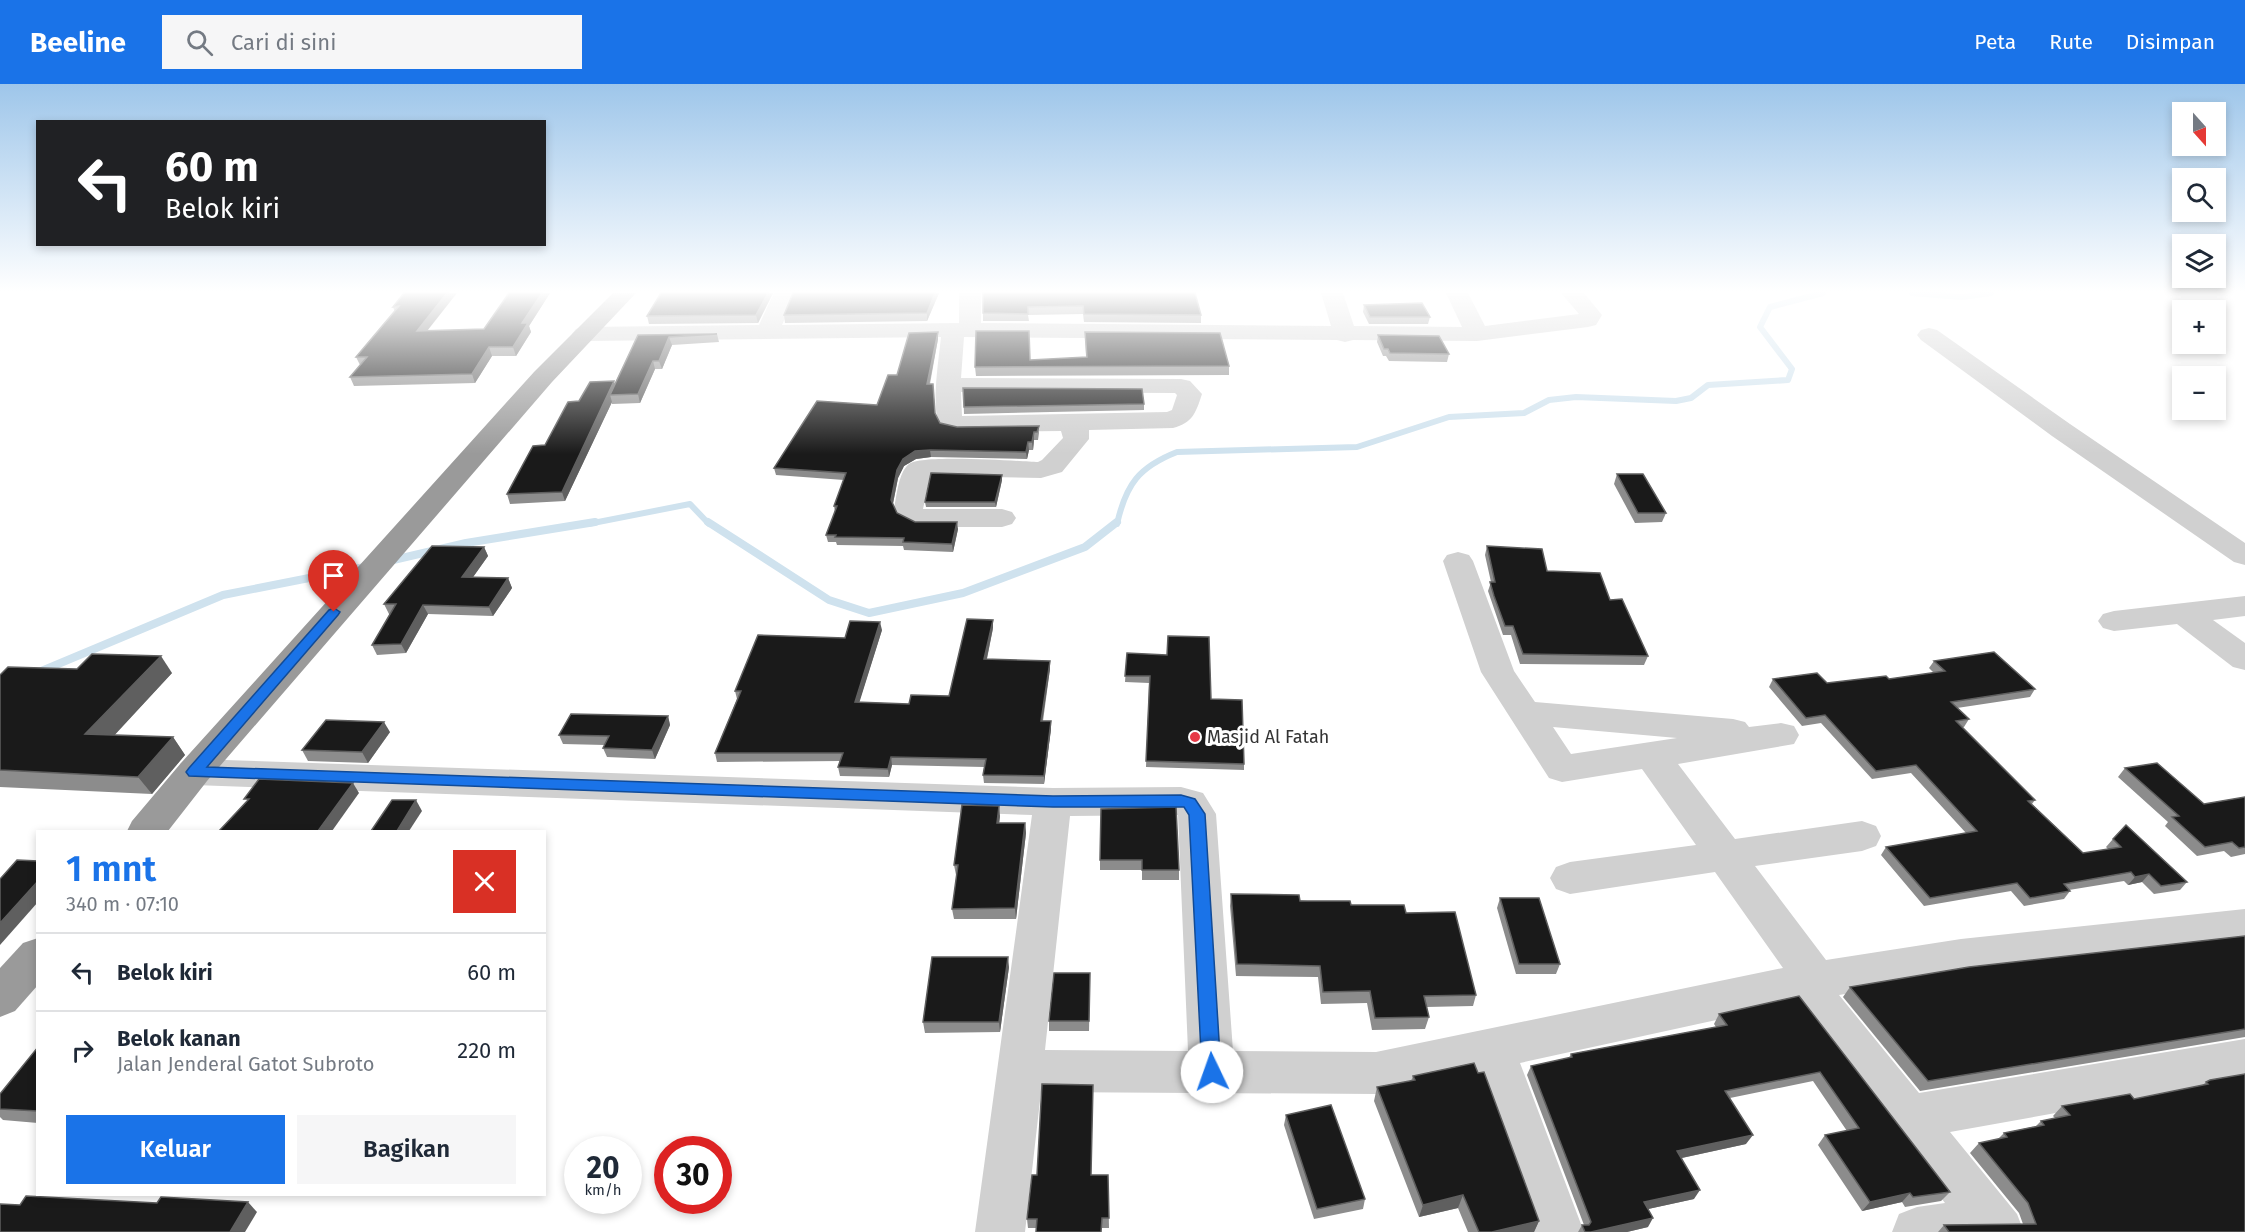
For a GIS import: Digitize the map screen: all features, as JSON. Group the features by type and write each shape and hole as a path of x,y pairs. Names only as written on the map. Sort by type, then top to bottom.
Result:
{"highway":[{"path":"147,830 194,772 390,548 572,347"},
{"path":"0,998 36,957"}],"street":[{"path":"948,385 1181,386 1190,394 1184,414 1173,420 950,423 948,385 957,347"},
{"path":"1945,347 2061,430 2245,556"},
{"path":"1002,518 916,518 910,514 908,508 917,471 921,468 936,467 1041,470 1052,466 1076,439 1076,428 1066,423"},
{"path":"1458,561 1498,672 1562,769 1781,735 1526,713"},
{"path":"2114,621 2245,606"},
{"path":"2183,613 2245,659"},
{"path":"1652,756 1909,1117 1995,1226"},
{"path":"194,772 1053,802 1181,801 1190,803 1197,814 1212,1072"},
{"path":"1000,1232 1053,802"},
{"path":"1570,878 1862,836"},
{"path":"1020,1071 1376,1073 1810,981 1961,957 2245,926"},
{"path":"1492,1049 1559,1232"},
{"path":"1909,1117 2245,1059"},
{"path":"1917,1232 1995,1226"}],"building":[{"path":"365,347 513,347 489,347 472,374 350,377 367,357 356,357"},
{"path":"633,347 665,347 659,361 653,361 638,394 610,395"},
{"path":"905,347 935,347 927,384 933,384 935,413 940,423 957,427 1039,426 1037,432 1034,432 1032,442 1028,442 1026,452 930,450 915,451 903,459 897,470 891,500 897,513 915,522 957,522 952,544 903,542 904,538 826,535 846,473 774,468 817,401 877,405 888,375 897,375"},
{"path":"976,347 1030,347 1030,360 1087,357 1086,347 1224,347 1229,366 975,367"},
{"path":"1383,347 1445,347 1449,354 1390,353 1388,349"},
{"path":"614,381 562,492 507,494 533,446 545,445 568,402 579,401 590,382"},
{"path":"963,388 1142,389 1144,404 964,407"},
{"path":"931,473 1002,475 995,502 925,502"},
{"path":"1617,474 1643,474 1666,513 1638,513"},
{"path":"432,546 484,547 462,577 508,578 489,607 423,605 401,644 372,645 396,604 384,604"},
{"path":"1487,546 1542,549 1547,571 1600,573 1610,600 1622,599 1648,656 1523,654 1513,626 1505,626 1494,596 1490,582 1495,582"},
{"path":"967,619 993,620 984,659 1050,661 1041,721 1051,721 1044,776 983,775 986,759 891,757 888,769 838,767 843,753 715,753 741,691 735,691 758,635 845,638 850,621 880,622 855,702 909,704 911,695 949,696"},
{"path":"1168,636 1209,637 1211,699 1242,700 1244,764 1146,761 1150,676 1125,676 1127,653 1167,655"},
{"path":"1994,652 2035,689 1951,702 1969,719 1956,721 2035,800 2028,801 2083,853 2121,847 2113,839 2126,825 2187,882 2161,886 2149,874 2135,877 2131,872 2064,884 2070,891 2030,898 2017,883 1930,898 1886,847 1977,831 1916,765 1876,771 1825,715 1806,718 1773,679 1817,673 1827,683 1886,676 1889,679 1945,671 1934,661"},
{"path":"92,654 161,656 85,734 173,737 138,777 0,770 0,675 8,667 77,669"},
{"path":"571,714 668,716 652,750 603,748 609,736 559,735"},
{"path":"326,720 384,722 362,752 302,750"},
{"path":"2157,763 2204,804 2245,797 2245,847 2239,848 2232,842 2205,847 2172,817 2179,816 2125,768"},
{"path":"259,779 353,783 319,830 220,830 249,799 244,799"},
{"path":"392,800 416,800 398,830 372,830"},
{"path":"962,805 999,806 997,823 1025,823 1015,908 952,909 958,865 954,865"},
{"path":"1176,807 1179,870 1142,870 1142,860 1100,860 1101,809"},
{"path":"17,860 36,861 36,883 0,923 0,879"},
{"path":"1231,894 1299,895 1300,901 1350,901 1351,905 1404,905 1406,913 1455,912 1476,995 1424,996 1429,1017 1375,1018 1370,991 1323,992 1320,966 1237,964"},
{"path":"1500,898 1539,898 1560,964 1519,964"},
{"path":"2245,936 2245,1029 1928,1081 1850,987 1969,967"},
{"path":"932,957 1008,957 999,1022 923,1022"},
{"path":"1054,973 1090,973 1089,1021 1049,1021"},
{"path":"1799,996 1950,1192 1913,1197 1910,1193 1870,1202 1825,1135 1859,1128 1820,1072 1725,1091 1753,1135 1677,1151 1700,1190 1644,1202 1653,1218 1585,1232 1582,1225 1589,1225 1591,1222 1531,1066 1572,1057 1571,1054 1727,1025 1719,1014"},
{"path":"36,1049 36,1111 0,1109 0,1094"},
{"path":"1474,1063 1478,1073 1484,1072 1539,1221 1492,1232 1479,1232 1463,1195 1423,1205 1377,1087 1415,1080 1413,1076"},
{"path":"2245,1074 2245,1232 1949,1232 1944,1225 2036,1224 2028,1203 1979,1143 2007,1137 2004,1133 2044,1125 2041,1121 2070,1115 2062,1106 2130,1094 2134,1099 2208,1084 2206,1082 2210,1080"},
{"path":"1042,1084 1093,1085 1091,1175 1108,1175 1109,1218 1102,1218 1101,1232 1036,1232 1037,1219 1027,1219 1032,1175 1037,1175"},
{"path":"1331,1105 1365,1199 1317,1209 1286,1115"},
{"path":"26,1196 157,1203 161,1197 248,1202 230,1232 0,1232 0,1204 20,1205"}],"waterway":[{"path":"1117,524 1125,498 1136,479 1153,464 1177,452 1357,447 1449,417 1524,413 1549,400 1576,397 1676,401 1691,398 1708,385 1788,380 1792,369 1775,347"},
{"path":"588,524 690,504 709,524"},
{"path":"389,561 466,543 595,522"},
{"path":"708,522 829,600 869,613 963,593 1085,547 1117,522"},
{"path":"39,672 223,595 365,567"}],"place":[{"name":"Masjid Al Fatah","path":"1195,737"}],"route":[{"path":"334,612 194,772 1053,802 1181,801 1190,803 1197,814 1212,1072"}]}
